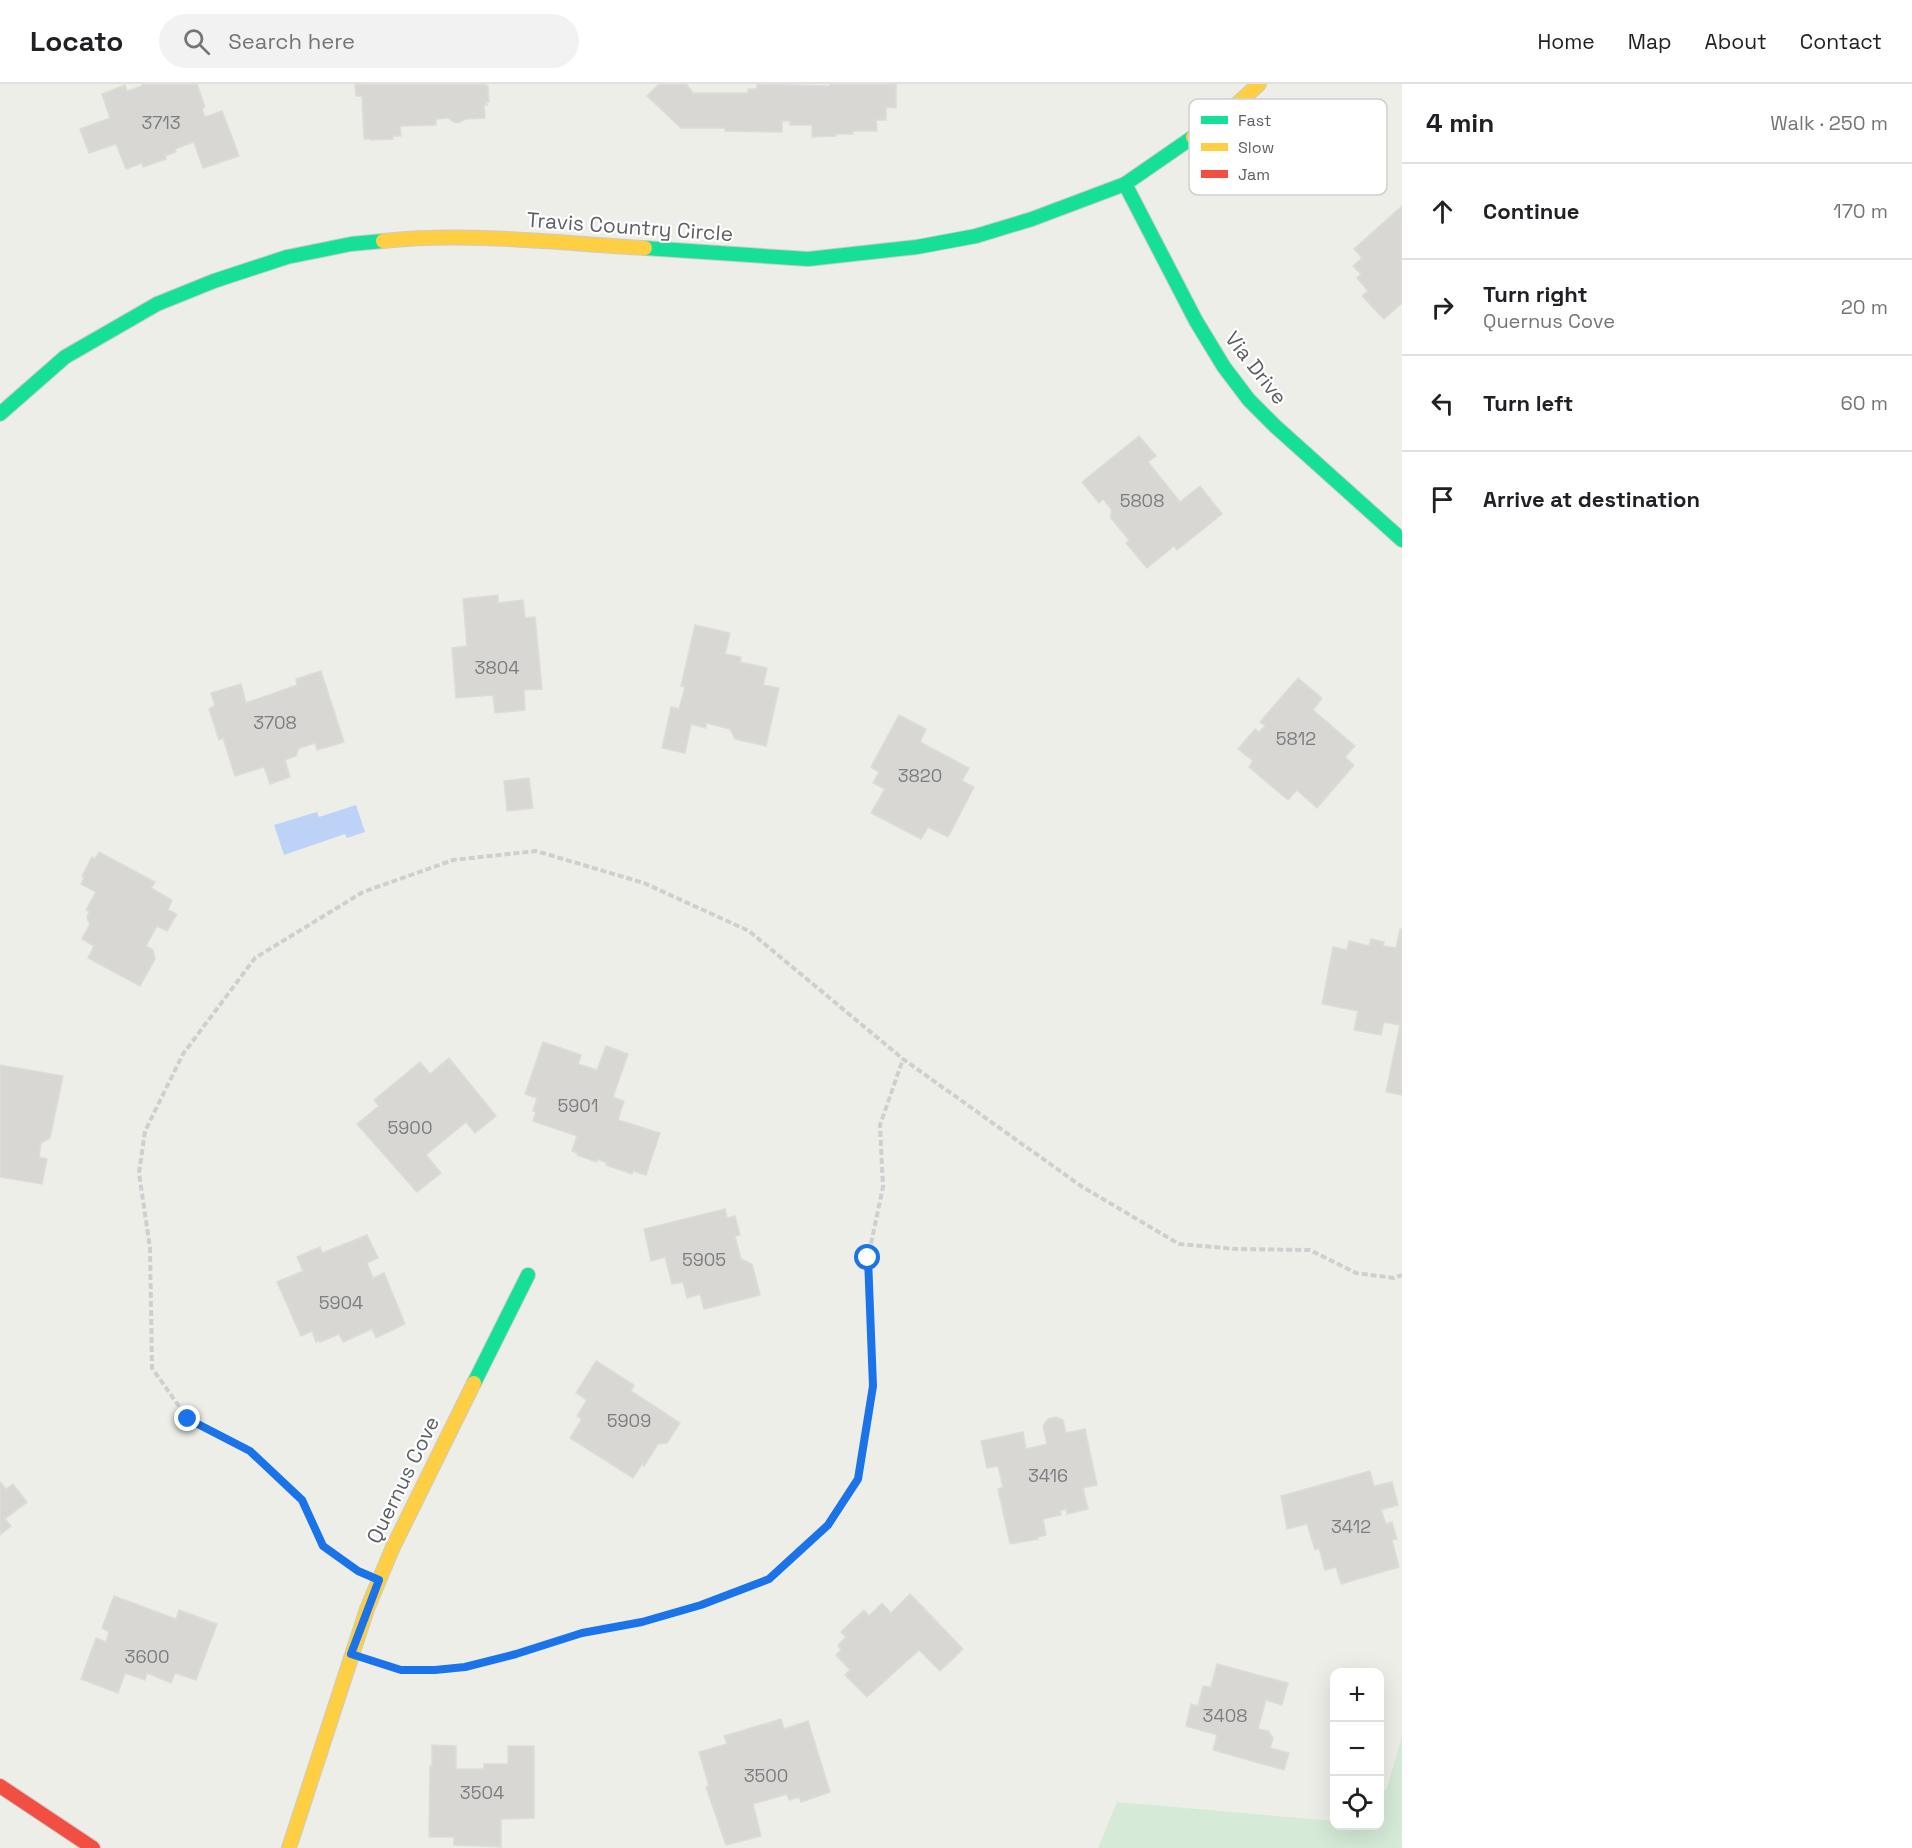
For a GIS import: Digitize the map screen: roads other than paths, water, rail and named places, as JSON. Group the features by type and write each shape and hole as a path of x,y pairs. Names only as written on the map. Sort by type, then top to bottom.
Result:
{"street":[{"name":"Travis Country Circle","path":"1243,99 1259,84"},
{"name":"Travis Country Circle","path":"0,414 65,357 157,304 214,281 287,257 374,241 467,237 808,259 918,247 976,237 1032,219 1125,184 1189,140"},
{"name":"Via Drive","path":"1125,184 1196,321 1224,367 1249,400 1402,540"},
{"name":"Quernus Cove","path":"289,1848 351,1654 379,1580 408,1516 528,1275"},
{"path":"0,1786 93,1848"}],"water":[{"path":"356,805 365,832 347,838 345,834 284,855 274,825 317,812 319,817"}]}
